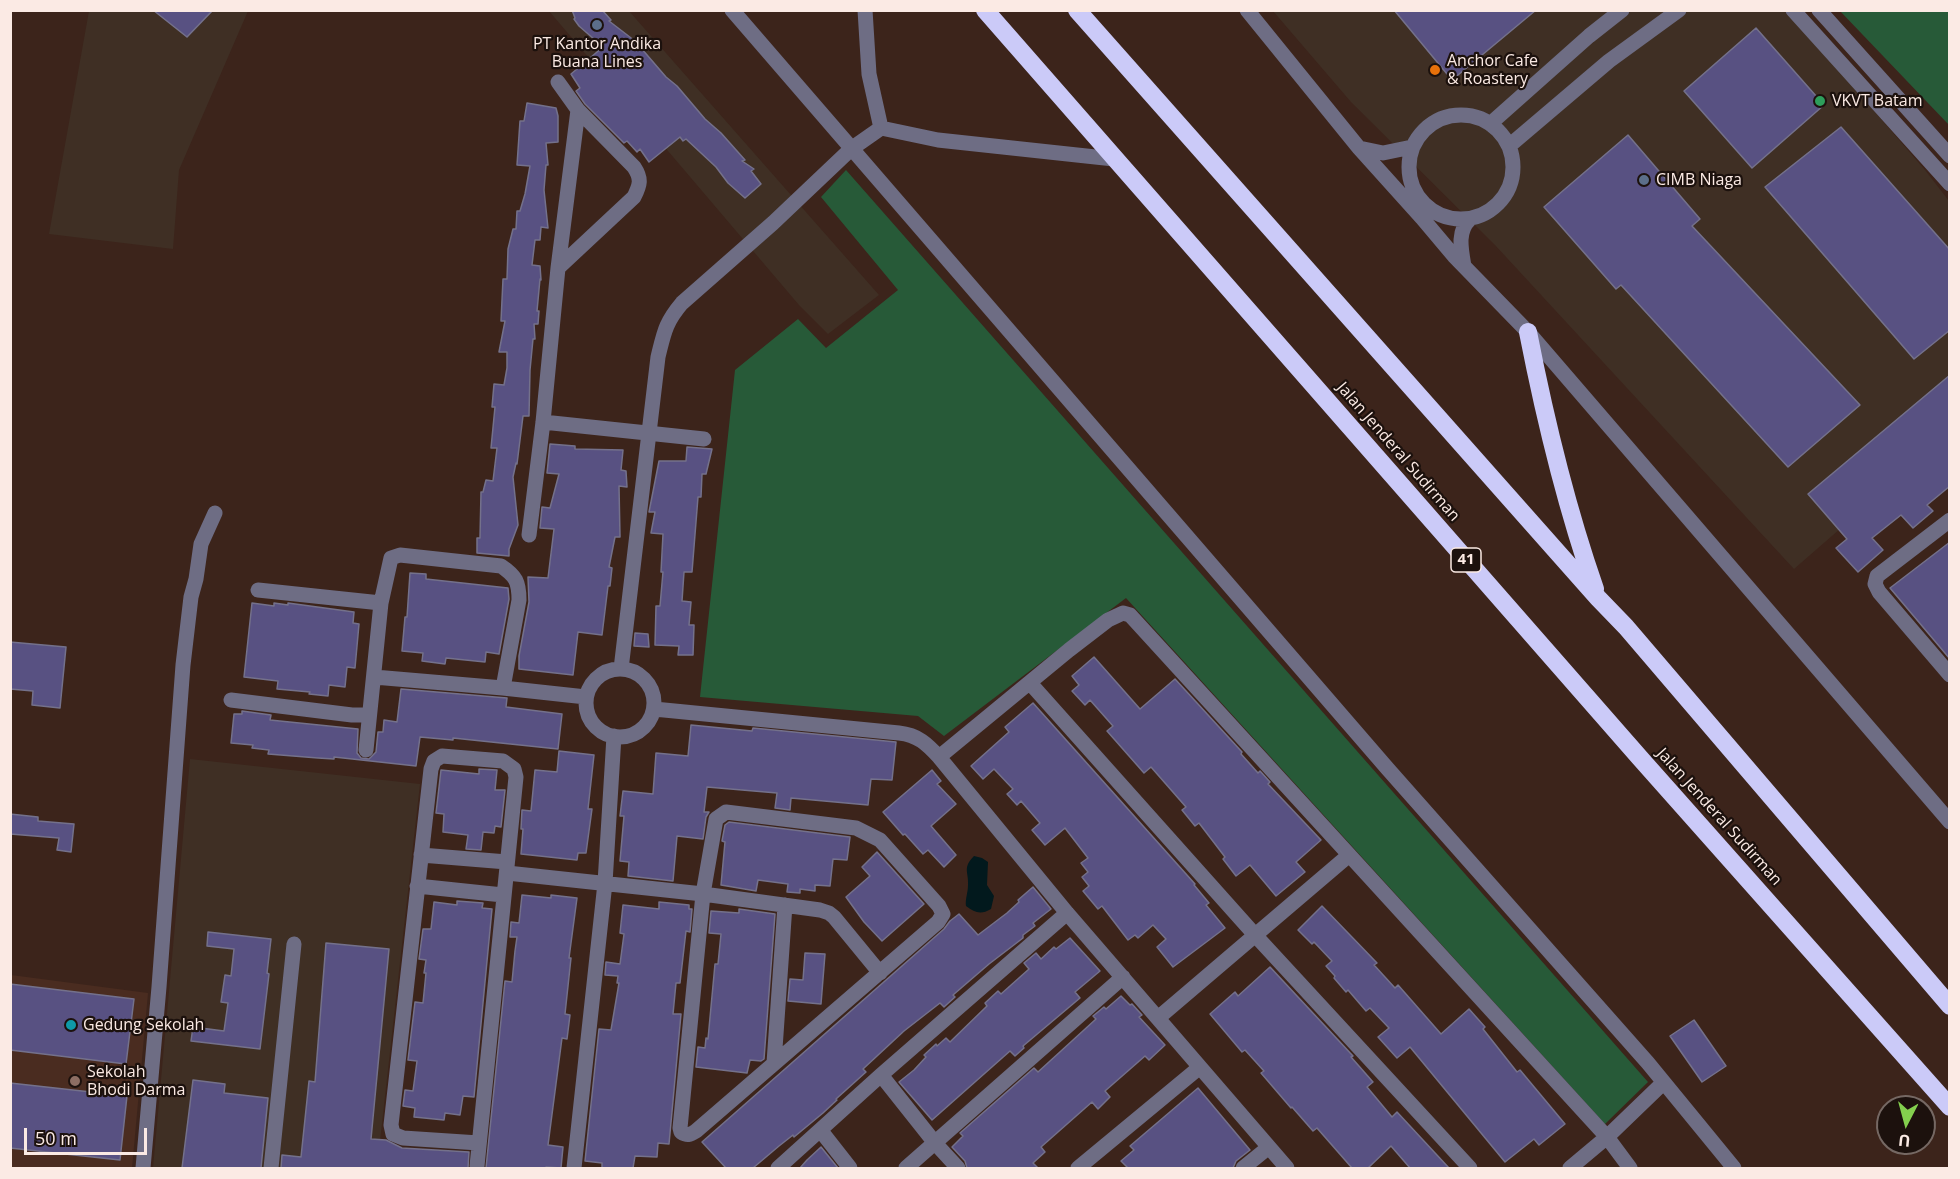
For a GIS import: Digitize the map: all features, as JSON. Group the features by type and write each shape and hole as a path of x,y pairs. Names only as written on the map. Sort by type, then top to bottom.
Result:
{"highway":[{"name":"Jalan Jenderal Sudirman","path":"985,10 1632,749 1950,1107"},
{"path":"1077,10 1626,627 1950,1006"},
{"path":"1528,332 1537,379 1577,537 1598,598"}],"street":[{"path":"732,10 1387,768 1640,1054 1734,1168"},
{"path":"865,10 869,74 880,128"},
{"path":"1247,10 1359,148 1464,266 1528,332 1950,822"},
{"path":"1490,124 1589,36 1622,10"},
{"path":"1509,146 1610,61 1679,10"},
{"path":"1794,10 1950,184"},
{"path":"1819,10 1950,156"},
{"path":"558,82 578,110 634,167 640,182 634,197 558,268"},
{"path":"529,535 578,110"},
{"path":"1464,266 1461,240 1464,225 1470,219 1493,208 1505,196 1512,180 1513,163 1509,146 1500,132 1490,124 1469,115 1452,116 1436,121 1422,132 1412,147 1409,164 1410,181 1418,196 1430,208 1444,216 1470,219"},
{"path":"621,669 658,357 665,327 682,303 851,149 880,128 938,140 1114,159"},
{"path":"1359,148 1383,153 1412,147"},
{"path":"543,422 704,439"},
{"path":"143,1168 183,665 191,597 201,544 215,513"},
{"path":"1950,520 1877,576 1875,584 1879,592 1950,675"},
{"path":"366,750 381,603 391,558 394,556 501,566 509,571 519,586 519,600 503,688"},
{"path":"258,590 381,603"},
{"path":"939,757 1108,620 1119,614 1128,614 1607,1137 1630,1168"},
{"path":"610,670 633,671 643,677 650,686 654,697 654,709 651,719 644,728 625,737 614,736 604,733 589,718 586,697 591,685 599,676 610,670"},
{"path":"374,677 586,697"},
{"path":"1030,683 1255,936 1470,1168"},
{"path":"231,700 369,715"},
{"path":"654,709 909,734 922,740 939,757 1067,913 1287,1168"},
{"path":"574,1168 605,883 614,736"},
{"path":"477,1166 516,777 514,769 503,761 442,756 434,761 431,769 391,1125 393,1134 403,1138 479,1143"},
{"path":"726,812 856,828 870,833 880,840 939,906 942,914 938,922 880,973 690,1135 681,1132 680,1128 703,894 716,819 726,812"},
{"path":"421,855 605,883 703,894 829,913 880,973"},
{"path":"1158,1018 1348,856"},
{"path":"417,886 503,895"},
{"path":"774,1063 785,905"},
{"path":"778,1168 1067,913"},
{"path":"271,1168 294,944"},
{"path":"906,1168 1123,977"},
{"path":"1078,1168 1200,1067"},
{"path":"881,1075 958,1168"},
{"path":"1570,1168 1607,1137 1663,1083"},
{"path":"821,1131 850,1168"},
{"path":"1244,1168 1269,1147"}],"shaded area":[{"path":"89,11 248,11 179,170 173,249 49,234"},
{"path":"549,11 629,11 879,295 828,334 799,305"},
{"path":"1273,11 1788,11 1949,201 1949,434 1794,569 1495,245 1351,102"},
{"path":"190,759 420,784 377,1168 153,1168"},
{"name":"Sekolah Bhodi Darma","path":"11,975 148,993 132,1168 11,1168"}],"green space":[{"path":"1840,11 1949,11 1949,125"},
{"path":"846,170 1648,1082 1605,1124 1126,598 944,736 918,716 700,697 735,370 798,319 826,348 898,290 821,197"}],"water":[{"path":"974,856 988,862 987,885 994,896 991,909 981,913 966,906 967,867"}],"building":[{"path":"153,10 213,10 187,37"},
{"path":"572,10 602,10 611,20 609,21 635,41 705,119 721,133 745,160 742,161 754,169 751,171 761,184 745,198 728,183 716,167 686,139 683,141 680,137 649,162 640,149 637,152 627,141 624,143 585,104 576,91 580,88 571,74 603,47 579,26"},
{"path":"1394,10 1536,10 1452,80"},
{"path":"1756,28 1824,105 1752,168 1684,91"},
{"path":"527,103 556,108 558,142 546,143 548,165 546,165 544,190 548,228 541,227 540,240 535,240 532,265 540,266 538,324 534,324 535,339 533,339 530,370 529,416 523,416 517,464 513,477 518,525 509,549 509,556 477,553 477,538 480,538 481,492 483,492 486,480 493,481 497,448 491,448 495,407 492,407 494,384 504,385 507,368 507,352 499,352 505,321 501,321 503,279 507,279 508,249 513,229 516,229 517,211 520,211 525,194 530,166 517,165 520,121 524,121"},
{"path":"1841,127 1950,250 1950,330 1914,359 1765,187"},
{"path":"1628,135 1700,219 1692,226 1860,405 1788,467 1621,285 1616,289 1544,207"},
{"path":"1950,375 1950,486 1927,505 1933,511 1913,528 1901,515 1872,538 1883,550 1858,572 1836,548 1847,539 1808,494"},
{"path":"550,444 575,446 575,449 623,450 621,470 626,471 627,487 619,486 620,537 615,537 609,567 612,568 602,635 578,632 573,675 519,669 519,656 529,602 528,577 548,578 554,529 540,528 542,507 550,508 559,474 547,473"},
{"path":"687,447 712,449 706,474 702,474 701,497 698,497 692,572 684,572 682,601 691,602 689,625 694,625 693,655 678,655 679,646 655,645 656,606 660,606 663,572 661,572 663,534 651,533 655,512 649,512 659,461 686,461"},
{"path":"1950,542 1950,659 1890,588"},
{"path":"410,573 426,574 426,579 508,588 509,599 499,654 486,652 485,662 446,658 445,664 422,661 423,653 402,651"},
{"path":"252,603 274,606 274,603 288,605 288,603 354,612 353,623 359,624 355,668 347,667 345,687 329,685 328,696 277,689 278,681 244,677"},
{"path":"635,633 648,634 649,647 634,646"},
{"path":"10,642 66,647 60,708 32,705 33,691 10,689"},
{"path":"1094,657 1140,709 1175,679 1321,840 1296,862 1305,872 1276,896 1250,865 1236,876 1223,859 1225,857 1199,823 1195,826 1182,810 1186,807 1151,767 1144,773 1107,731 1113,726 1090,700 1085,705 1072,691 1079,685 1072,676"},
{"path":"401,689 507,698 506,707 562,714 558,749 453,738 453,740 420,737 416,766 334,757 334,759 268,754 269,750 252,748 253,745 231,743 234,714 242,714 242,711 271,715 270,720 358,729 357,753 361,758 369,759 376,752 378,732 383,732 384,720 397,722"},
{"path":"1033,703 1195,884 1209,903 1206,905 1225,928 1173,967 1157,947 1166,939 1153,925 1138,938 1135,935 1128,940 1102,906 1098,909 1083,891 1089,886 1082,877 1088,872 1081,863 1088,858 1065,828 1045,845 1032,830 1040,823 1021,801 1017,805 1007,794 1013,789 994,769 983,779 971,766 1009,732 1005,727"},
{"path":"691,725 752,731 753,728 896,742 892,780 871,779 868,805 791,798 790,810 775,808 777,793 707,787 704,812 709,812 706,817 703,839 677,836 673,881 628,876 629,862 620,861 624,816 620,816 623,791 653,794 656,753 688,756"},
{"path":"559,751 594,755 588,809 592,809 586,853 578,853 577,860 521,854 522,810 531,811 535,770 557,772"},
{"path":"479,769 497,770 495,790 505,790 501,827 495,826 494,833 483,832 481,850 466,849 468,835 443,832 444,814 436,813 441,770 479,774"},
{"path":"932,770 941,781 937,784 956,804 931,826 956,855 944,867 928,850 923,854 883,812"},
{"path":"10,814 38,817 38,821 74,824 71,852 57,850 59,838 10,834"},
{"path":"729,822 850,837 847,860 833,859 830,886 815,885 815,891 800,889 800,893 787,892 788,884 758,880 756,891 721,885 725,842 722,841 725,825"},
{"path":"877,852 924,904 882,941 864,922 846,897 870,876 862,867"},
{"path":"1033,887 1051,909 1033,923 1035,926 953,995 955,997 944,1007 940,1003 904,1031 863,1069 866,1072 837,1100 794,1137 793,1135 753,1168 726,1168 702,1142 959,914 978,935 1007,913"},
{"path":"522,895 577,898 565,1014 570,1015 567,1039 562,1038 548,1145 563,1147 561,1168 486,1168 505,981 512,982 517,937 510,937 511,922 519,923"},
{"path":"457,901 483,903 482,908 492,909 474,1097 463,1096 460,1115 445,1113 444,1120 414,1117 415,1108 403,1106 405,1090 413,1091 417,1061 408,1060 415,1002 423,1003 426,960 419,959 423,929 431,929 434,902 457,905"},
{"path":"659,902 689,905 689,909 692,909 690,932 686,931 680,983 676,983 673,1014 681,1014 669,1144 658,1143 657,1157 635,1156 633,1168 602,1168 602,1163 585,1161 599,1029 611,1030 619,983 617,983 618,976 605,975 606,962 620,964 624,934 620,933 623,905 659,909"},
{"path":"1322,906 1377,963 1374,965 1395,988 1398,985 1441,1034 1469,1009 1485,1027 1483,1029 1517,1072 1520,1070 1565,1124 1539,1145 1534,1139 1505,1162 1410,1047 1397,1058 1378,1037 1389,1028 1370,1008 1366,1011 1348,990 1346,992 1326,966 1332,961 1314,942 1312,944 1298,930"},
{"path":"739,909 775,914 764,1059 750,1060 747,1073 696,1067 698,1047 705,1048 706,1038 708,1039 715,964 718,964 721,934 709,933 711,911 739,913"},
{"path":"208,932 271,939 260,1049 191,1041 193,1027 224,1031 228,1003 221,1002 225,975 231,976 234,949 207,946"},
{"path":"1070,938 1100,971 1075,992 1080,998 1023,1046 1024,1048 1015,1056 1010,1051 932,1120 899,1082 914,1070 926,1057 924,1055 936,1044 937,1046 946,1038 950,1042 987,1006 985,1003 998,991 1001,994 1029,969 1024,963 1036,953 1041,959 1054,947 1056,949"},
{"path":"326,943 389,949 371,1139 386,1140 402,1148 469,1152 468,1168 281,1168 282,1155 301,1157 309,1081 315,1082"},
{"path":"805,953 825,954 821,1004 788,1001 790,979 803,980"},
{"path":"1270,967 1353,1056 1351,1057 1373,1082 1367,1087 1392,1117 1397,1112 1449,1168 1410,1168 1391,1146 1368,1168 1352,1168 1317,1128 1313,1131 1291,1108 1261,1073 1264,1071 1245,1050 1242,1052 1210,1014 1235,992 1238,996"},
{"name":"Gedung Sekolah","path":"10,984 134,999 126,1064 10,1050"},
{"path":"1121,996 1142,1015 1139,1017 1165,1045 1149,1060 1145,1056 1105,1091 1110,1097 1098,1109 1092,1102 1041,1147 1045,1152 1033,1163 1038,1168 967,1168 965,1161 952,1147 963,1136 960,1133 1034,1068 1038,1072 1096,1019 1093,1016 1104,1007 1106,1009"},
{"path":"1694,1020 1726,1066 1702,1082 1670,1036"},
{"path":"193,1080 225,1084 224,1093 268,1098 261,1168 182,1168"},
{"path":"10,1083 127,1096 120,1160 10,1148"},
{"path":"1198,1088 1250,1150 1236,1161 1233,1168 1128,1168 1121,1161 1134,1150 1130,1146"},
{"path":"821,1147 838,1168 800,1168 807,1160"}],"place":[{"name":"PT Kantor Andika Buana Lines","path":"597,25"},
{"name":"Anchor Cafe & Roastery","path":"1435,70"},
{"name":"VKVT Batam","path":"1820,101"},
{"name":"CIMB Niaga","path":"1644,180"},
{"name":"Gedung Sekolah","path":"71,1025"},
{"name":"Sekolah Bhodi Darma","path":"75,1081"}]}
